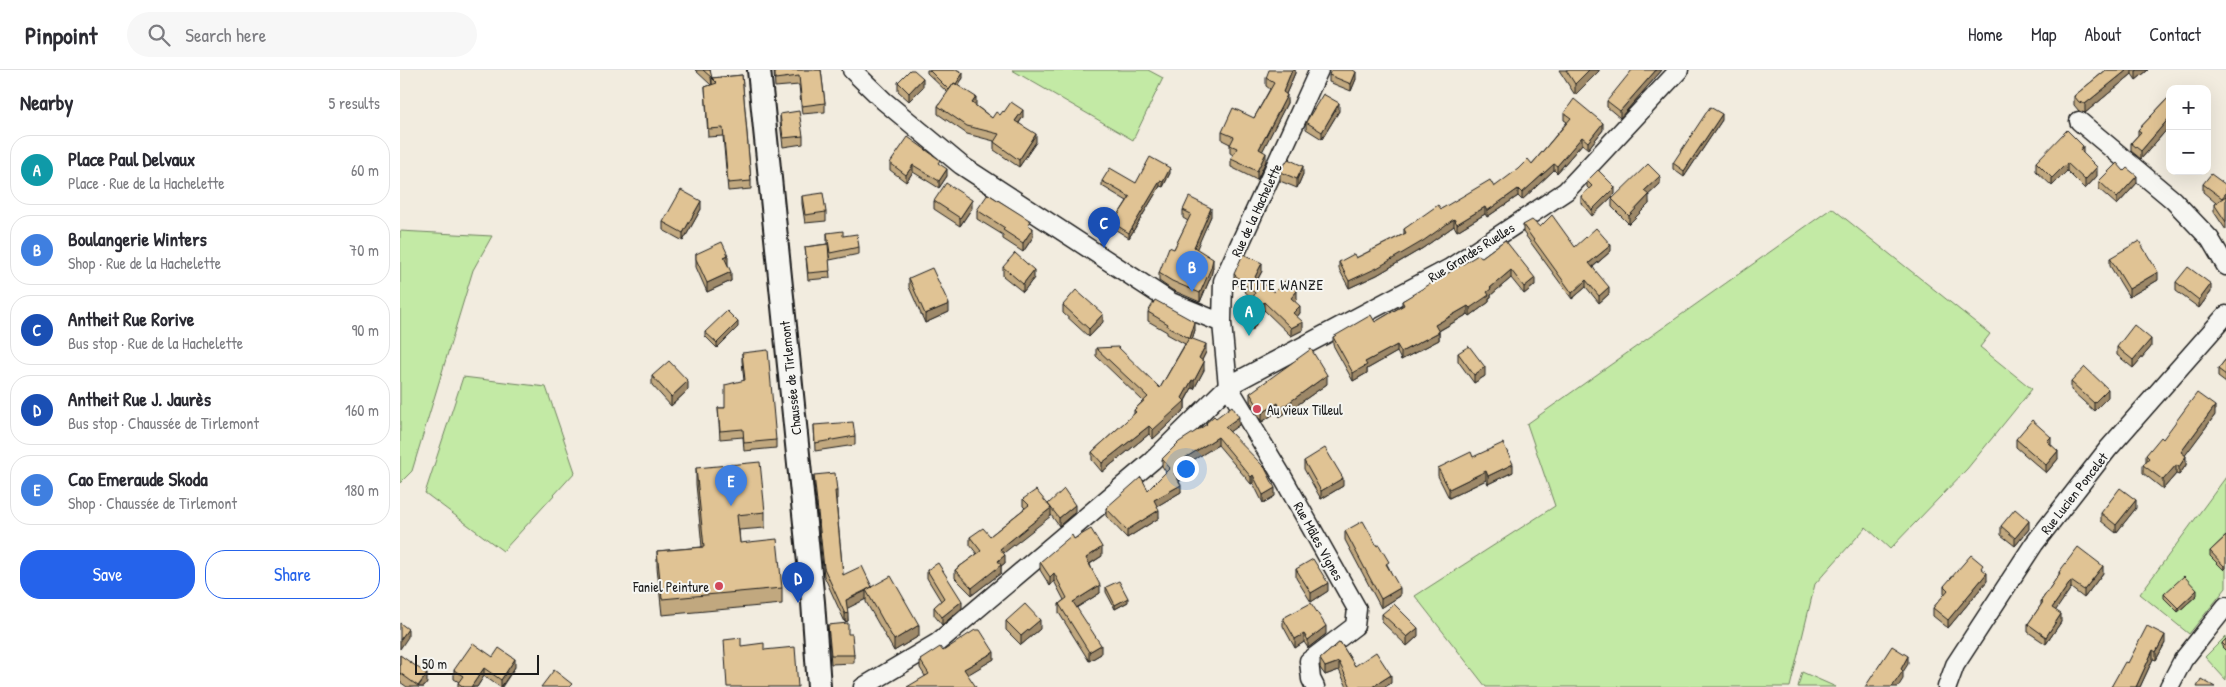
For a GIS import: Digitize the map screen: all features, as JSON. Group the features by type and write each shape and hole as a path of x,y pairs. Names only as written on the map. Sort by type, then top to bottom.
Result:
{"main road":[{"name":"Chaussée de Tirlemont","path":"759,70 813,602 819,687"}],"street":[{"path":"852,70 884,101 961,165 1171,302 1222,323"},
{"name":"Rue de la Hachelette","path":"1228,386 1222,323 1223,281 1318,70"},
{"name":"Rue Grandes Ruelles","path":"863,687 937,643 1152,461 1228,386 1450,268 1566,191 1679,70"},
{"path":"2079,120 2174,200 2210,239 2226,266"},
{"name":"Rue Lucien Poncelet","path":"1947,687 1955,664 2034,544 2108,449 2226,315"},
{"name":"Rue Mâles Vignes","path":"1228,386 1282,476 1357,609 1355,626 1309,661 1311,678 1315,687"},
{"path":"2169,687 2183,660 2226,606"}],"green space":[{"path":"1012,70 1148,70 1163,78 1133,140"},
{"path":"1832,208 1990,334 1980,347 2032,389 1967,469 1890,549 1866,527 1815,584 1790,687 1486,687 1415,596 1555,506 1527,424"},
{"path":"400,231 492,236 473,270 412,471 400,483"},
{"path":"463,377 546,387 575,472 503,551 425,493"},
{"path":"2226,477 2226,588 2189,634 2140,594"},
{"path":"2226,636 2226,680 2205,657"},
{"path":"1802,672 1836,687 1798,687"}],"building":[{"path":"703,70 710,70 712,78"},
{"path":"775,70 821,70 825,103 802,106 799,76 775,79"},
{"path":"910,70 914,70 923,78 909,93 898,82"},
{"path":"929,70 958,70 963,73 956,84 954,83 949,90"},
{"path":"1269,70 1292,70 1283,92 1287,95 1259,149 1266,153 1257,171 1231,159 1237,148 1230,145 1234,137 1222,132 1233,108 1254,118 1274,83 1266,78"},
{"path":"1331,70 1353,70 1356,72 1351,84 1329,75"},
{"path":"1566,70 1589,70 1575,84"},
{"path":"1632,70 1656,70 1620,111 1607,101"},
{"path":"2106,70 2127,70 2085,104 2079,102 2074,96"},
{"path":"742,75 751,181 728,183 723,128 708,129 705,87 717,83 712,78"},
{"path":"954,83 976,97 972,103 992,118 996,112 1000,115 1004,112 1011,102 1023,110 1015,121 1036,134 1019,160 994,142 999,134 967,126 938,106"},
{"path":"1323,94 1339,103 1322,132 1306,122"},
{"path":"1574,99 1603,123 1588,142 1582,137 1557,166 1554,164 1522,193 1518,189 1487,211 1485,207 1457,224 1454,219 1423,241 1377,268 1349,281 1339,262 1354,254 1356,258 1406,233 1404,229 1438,205 1441,209 1490,180 1494,187 1528,159 1532,164 1571,118 1564,113"},
{"path":"2166,100 2166,122 2141,151 2131,143 2141,132 2138,130"},
{"path":"1710,107 1722,114 1684,171 1673,163"},
{"path":"799,111 803,136 783,138 780,114"},
{"path":"2067,130 2083,146 2080,150 2097,167 2085,180 2067,163 2052,178 2036,162"},
{"path":"908,137 940,160 938,163 947,169 939,181 913,165 906,175 890,163"},
{"path":"1150,157 1170,168 1163,182 1160,181 1129,233 1113,223 1130,197 1102,181 1110,168 1136,183"},
{"path":"1288,159 1303,166 1297,179 1280,172"},
{"path":"2117,163 2124,171 2127,168 2137,176 2117,198 2099,181"},
{"path":"1648,164 1660,176 1644,191 1649,195 1629,216 1612,199"},
{"path":"1598,170 1615,187 1592,210 1581,196 1592,186 1587,181"},
{"path":"2211,174 2226,185 2226,193 2222,198 2203,184"},
{"path":"946,183 972,200 960,218 934,201"},
{"path":"681,190 701,201 683,233 663,222"},
{"path":"823,193 826,212 805,215 802,196"},
{"path":"988,194 1031,221 1028,225 1033,228 1023,243 1003,230 1005,228 977,210"},
{"path":"2226,196 2226,222 2214,204"},
{"path":"1189,197 1211,208 1194,247 1213,259 1200,293 1159,273 1169,247 1174,249 1191,214 1183,210"},
{"path":"1552,215 1575,247 1596,228 1611,245 1589,263 1609,287 1599,296 1586,280 1572,293 1523,225 1532,220 1540,227"},
{"path":"843,231 843,236 857,234 859,247 830,253 827,233"},
{"path":"1505,240 1535,278 1524,287 1511,270 1490,288 1487,292 1489,295 1470,308 1468,306 1435,325 1439,332 1401,352 1397,345 1365,362 1367,365 1353,373 1333,337 1371,315 1375,322 1404,305 1402,301 1478,255 1482,257"},
{"path":"2139,241 2158,272 2129,289 2110,258"},
{"path":"722,242 728,255 724,257 731,272 707,283 696,259 696,254"},
{"path":"828,244 830,271 808,273 805,247"},
{"path":"1015,253 1034,270 1023,284 1003,267"},
{"path":"1243,254 1262,263 1255,277 1274,292 1286,280 1297,291 1291,298 1300,306 1293,313 1303,322 1291,328 1264,302 1252,323 1244,319 1255,293 1234,274"},
{"path":"2188,267 2211,284 2199,300 2176,282"},
{"path":"932,268 949,304 925,314 909,278"},
{"path":"1076,290 1103,314 1089,329 1063,305"},
{"path":"1155,300 1195,322 1190,338 1206,344 1199,358 1204,362 1182,398 1185,401 1153,430 1149,426 1102,463 1092,452 1136,412 1134,410 1148,397 1096,348 1118,347 1160,388 1189,338 1167,326 1168,324 1148,312"},
{"path":"727,311 738,322 717,343 705,332"},
{"path":"2134,325 2151,339 2133,360 2117,347"},
{"path":"1469,346 1485,367 1474,375 1458,353"},
{"path":"1311,349 1327,375 1280,409 1278,403 1262,413 1250,393"},
{"path":"768,350 776,440 744,443 743,429 720,431 718,408 725,408 725,385 745,380 742,353"},
{"path":"2226,359 2226,375 2218,369"},
{"path":"669,361 688,381 671,397 652,376"},
{"path":"2085,367 2108,389 2094,403 2071,382"},
{"path":"2197,393 2215,406 2181,452 2186,456 2179,467 2176,465 2163,480 2143,465 2149,458 2146,455 2161,437 2163,439"},
{"path":"1232,406 1239,417 1225,427 1265,468 1275,488 1263,495 1253,475 1251,477 1218,437 1185,458 1190,466 1176,476 1174,473 1181,485 1154,500 1159,510 1127,530 1106,508 1141,477 1148,490 1170,468 1162,459 1179,442 1207,424 1214,416 1216,418"},
{"path":"2032,420 2051,437 2047,441 2058,451 2046,465 2016,439"},
{"path":"853,422 855,436 815,443 814,425"},
{"path":"1503,443 1513,464 1488,476 1486,471 1449,489 1438,468 1471,452 1473,457"},
{"path":"1325,448 1343,478 1321,491 1304,461"},
{"path":"760,462 765,512 737,515 740,543 777,539 782,588 662,599 657,551 704,547 696,468"},
{"path":"835,473 843,575 862,566 872,587 846,600 848,613 845,614 824,568 814,475"},
{"path":"2120,488 2136,500 2116,525 2101,513"},
{"path":"1064,489 1075,505 1059,518 1048,504"},
{"path":"1036,490 1051,508 1000,549 1005,555 998,561 1001,565 972,588 955,570 981,551 970,537 983,528 990,536 1029,505 1023,499"},
{"path":"2015,509 2029,521 2015,538 2001,526"},
{"path":"1363,521 1377,546 1379,545 1389,562 1386,564 1400,588 1381,599 1345,531"},
{"path":"1091,529 1102,547 1086,558 1100,585 1073,602 1101,645 1089,652 1059,604 1067,598 1054,573 1050,577 1040,562 1072,535 1074,539"},
{"path":"2226,536 2226,564 2224,566 2210,551"},
{"path":"2078,547 2103,566 2084,590 2071,581 2052,608 2061,614 2046,637 2028,624 2043,602 2041,601 2059,572"},
{"path":"1971,555 1983,565 1981,568 1987,573 1948,620 1933,608 1948,590 1944,586"},
{"path":"1313,559 1328,583 1311,593 1296,569"},
{"path":"938,563 962,601 942,617 934,607 944,598 927,570"},
{"path":"891,576 919,625 894,640 866,590"},
{"path":"2184,576 2197,590 2178,608 2164,594"},
{"path":"1119,581 1128,598 1115,605 1106,587"},
{"path":"1311,603 1326,626 1308,640 1304,634 1295,639 1283,618"},
{"path":"1025,604 1040,620 1021,636 1006,621"},
{"path":"1394,604 1418,628 1407,637 1382,614"},
{"path":"400,623 408,629 400,640"},
{"path":"848,623 848,634 852,634 854,655 831,655 828,625"},
{"path":"2147,626 2165,635 2156,652 2153,650 2136,687 2111,687 2125,662 2128,663"},
{"path":"975,630 980,630 994,652 964,669 976,687 907,687 929,674 920,660 940,647 943,651"},
{"path":"741,638 741,646 764,643 764,650 795,647 798,687 727,687 724,640"},
{"path":"2226,639 2226,647 2222,643"},
{"path":"1340,642 1355,666 1376,652 1391,675 1372,687 1351,687 1339,662 1325,667 1320,659"},
{"path":"473,643 493,657 499,648 515,659 501,680 484,668 471,687 464,687 458,683 463,676 454,670"},
{"path":"1892,646 1908,656 1901,669 1903,671 1892,687 1865,687"},
{"path":"400,655 427,674 418,686 400,673"},
{"path":"554,670 572,684 569,687 541,687"},
{"path":"2201,679 2215,687 2197,687"}],"place":[{"name":"Antheit Rue Rorive","path":"1104,248"},
{"name":"Boulangerie Winters","path":"1192,292"},
{"name":"Place Paul Delvaux","path":"1249,336"},
{"name":"Au vieux Tilleul","path":"1257,409"},
{"name":"Cao Emeraude Skoda","path":"731,506"},
{"name":"Faniel Peinture","path":"719,586"},
{"name":"Antheit Rue J. Jaurès","path":"798,603"}],"district":[{"name":"PETITE WANZE","path":"1278,284"}]}
